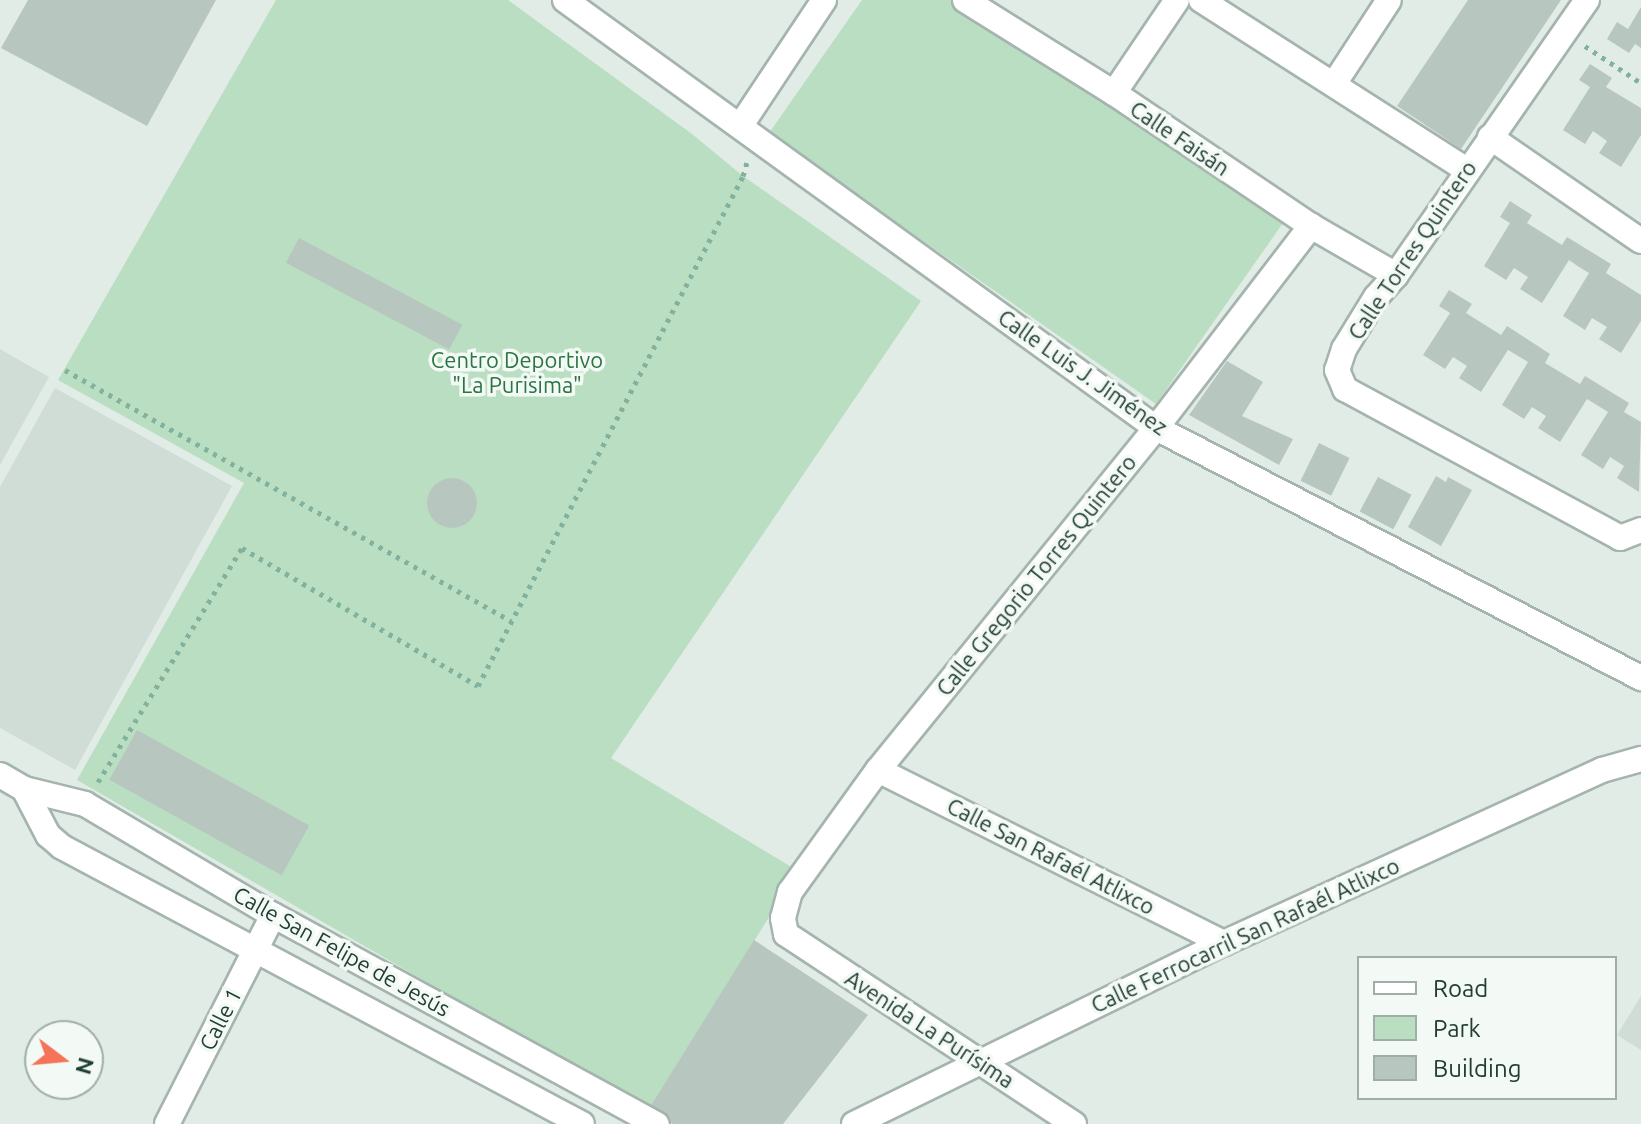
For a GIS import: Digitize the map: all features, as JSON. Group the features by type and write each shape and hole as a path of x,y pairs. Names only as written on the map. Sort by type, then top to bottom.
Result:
{"street":[{"name":"Calle Luis J. Jiménez","path":"565,0 748,129 1156,428 1641,678"},
{"path":"748,129 824,0"},
{"name":"Calle Faisán","path":"965,0 1114,93 1311,226 1396,275"},
{"path":"1114,93 1177,0"},
{"path":"1334,84 1389,0"},
{"name":"Calle Torres Quintero","path":"1587,0 1396,275 1376,297 1344,349 1337,370 1345,389 1620,538 1641,530"},
{"path":"1211,3 1467,170"},
{"path":"1490,137 1641,241"},
{"name":"Calle Gregorio Torres Quintero","path":"786,934 783,918 790,892 825,834 1156,428 1311,226"},
{"name":"Calle Ferrocarril San Rafaél Atlixco","path":"854,1124 977,1061 1224,943 1602,770 1641,759"},
{"name":"Calle San Rafaél Atlixco","path":"878,770 1224,943"},
{"name":"Calle San Felipe de Jesús","path":"0,775 24,789 85,804 273,915 657,1124"},
{"name":"Calle San Felipe de Jesús","path":"24,789 48,835 62,847 582,1124"},
{"name":"Calle 1","path":"167,1124 273,915"},
{"name":"Avenida La Purísima","path":"786,934 1074,1124"}],"path":[{"path":"1564,32 1641,83"},
{"path":"85,804 242,548 478,686 743,176 748,129"},
{"path":"65,370 511,621"}],"shaded area":[{"path":"0,349 49,377 0,465"},
{"path":"55,388 232,486 75,770 0,728 0,487"},
{"path":"1641,996 1641,1050 1617,1035"}],"green space":[{"name":"Centro Deportivo \"La Purisima\"","path":"276,0 508,0 692,134 743,176 921,301 611,758 798,871 648,1110 77,780 244,483 58,380"},
{"path":"862,0 966,0 1283,223 1156,404 769,133"}],"building":[{"path":"28,0 216,0 147,126 1,48"},
{"path":"1468,0 1561,0 1461,149 1397,106"},
{"path":"1641,7 1641,48 1635,44 1629,53 1607,39 1617,22 1628,29"},
{"path":"1590,64 1612,78 1606,87 1641,108 1641,135 1621,167 1599,153 1607,141 1593,131 1585,144 1563,130 1590,87 1579,80"},
{"path":"1510,201 1532,215 1527,223 1562,245 1567,237 1611,264 1606,273 1641,295 1641,321 1621,353 1599,339 1607,327 1592,318 1585,330 1563,316 1589,273 1569,260 1542,303 1520,289 1528,277 1514,268 1506,280 1484,266 1510,223 1500,217"},
{"path":"299,238 462,325 449,350 286,263"},
{"path":"1449,290 1472,304 1466,313 1501,335 1507,326 1550,354 1545,363 1580,384 1585,376 1629,403 1624,412 1641,422 1639,492 1617,478 1624,466 1610,457 1603,469 1581,455 1608,412 1587,399 1560,442 1538,428 1546,416 1532,407 1524,419 1502,405 1528,362 1508,350 1481,392 1459,378 1467,366 1453,357 1445,369 1423,355 1450,313 1439,306"},
{"path":"1227,361 1263,382 1242,416 1293,439 1279,465 1189,415"},
{"path":"1319,443 1350,458 1331,496 1301,481"},
{"path":"1436,476 1446,482 1448,477 1472,490 1441,546 1408,527"},
{"path":"1378,477 1412,495 1393,529 1360,511"},
{"path":"452,478 470,485 477,503 470,521 452,528 434,521 427,503 434,485"},
{"path":"137,730 309,826 282,875 109,780"},
{"path":"754,940 868,1015 783,1124 673,1124 648,1110"}]}
